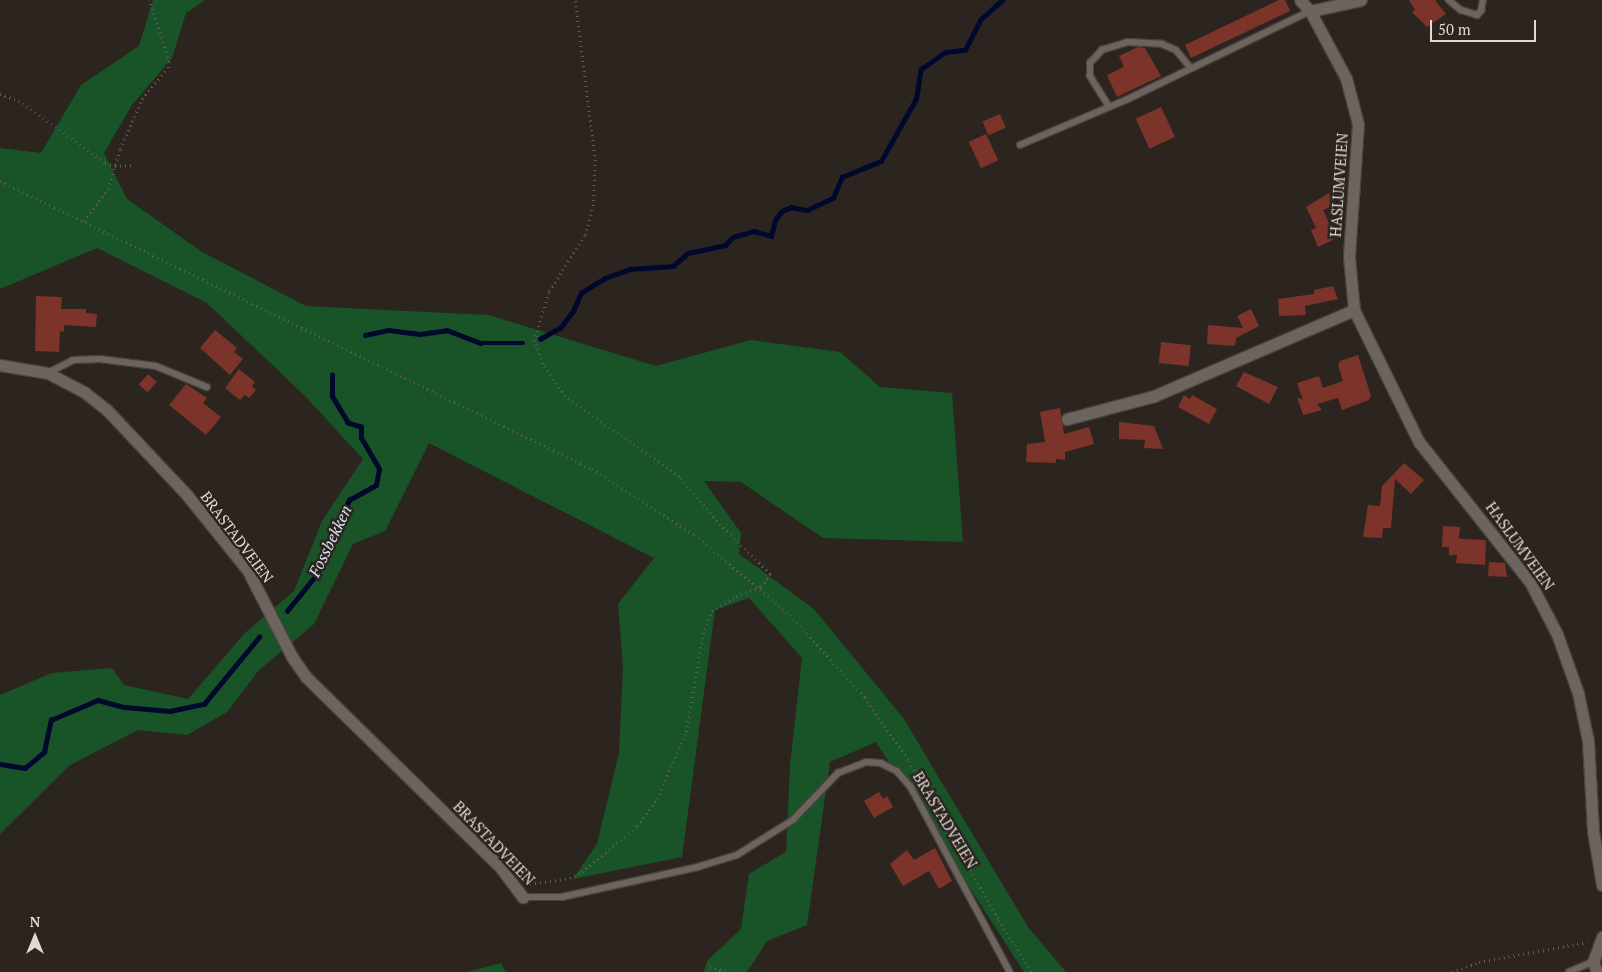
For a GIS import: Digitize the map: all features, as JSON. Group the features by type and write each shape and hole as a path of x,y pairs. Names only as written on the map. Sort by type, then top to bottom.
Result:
{"street":[{"name":"HASLUMVEIEN","path":"1300,0 1310,11 1346,78 1358,124 1349,257 1354,310 1419,442 1482,518 1530,582 1558,634 1578,694 1588,741 1593,831 1602,885"},
{"path":"1310,11 1360,0"},
{"path":"1067,419 1154,396 1354,310"},
{"name":"BRASTADVEIEN","path":"0,365 48,372 84,392 107,410 187,495 248,571 292,657 306,677 514,884 523,897"},
{"path":"1595,967 1601,939"}],"lane":[{"path":"1449,0 1461,10 1477,15 1481,11 1483,0"},
{"path":"1020,145 1109,107 1310,11"},
{"path":"1109,107 1090,76 1090,63 1102,50 1128,42 1162,44 1176,50 1191,68"},
{"path":"48,372 73,360 100,358 156,366 207,387"},
{"name":"BRASTADVEIEN","path":"523,897 562,897 698,867 737,855 793,820 838,773 866,762 881,763 897,770 911,787 1010,972"},
{"path":"1569,972 1595,967"}],"path":[{"path":"84,222 108,189 115,166 142,99 168,68 170,62 149,0"},
{"path":"514,884 542,884 570,878 637,826 656,799 686,732 702,634 712,611 736,596 761,587 770,574 720,525 679,477 564,396 543,364 534,341 549,291 585,235 593,206 595,161 575,0"},
{"path":"0,94 23,103 90,152 115,166 135,165"},
{"path":"0,181 592,469 672,518 761,587 838,664 879,717 1032,972"},
{"path":"1452,972 1479,962 1601,939"},
{"path":"710,967 726,971"}],"green space":[{"path":"153,0 205,0 186,13 172,58 132,105 104,153 127,199 202,252 306,306 488,315 656,366 751,340 840,352 880,387 952,393 963,542 823,538 741,482 704,481 741,533 739,554 814,609 904,719 1028,927 1066,972 1024,972 876,742 830,762 807,925 767,941 747,972 704,972 707,961 741,929 749,874 786,852 790,765 802,658 749,598 715,610 682,857 573,879 597,844 619,753 623,667 618,604 654,558 429,443 385,531 353,544 314,624 259,670 227,712 187,735 138,730 70,765 0,834 0,695 52,673 112,668 124,685 188,699 245,633 294,591 322,521 363,459 305,396 207,303 97,248 0,289 0,148 41,153 81,85 139,46"},
{"path":"501,963 506,972 467,972"}],"building":[{"path":"1279,0 1285,0 1290,11 1191,58 1185,45"},
{"path":"1409,0 1435,0 1446,14 1427,27 1412,12 1415,10"},
{"path":"1138,47 1145,48 1161,76 1117,97 1107,75 1124,67 1119,56"},
{"path":"1161,107 1175,137 1150,149 1136,119"},
{"path":"1000,114 1006,128 988,135 983,121"},
{"path":"986,134 998,160 981,168 969,142"},
{"path":"1329,193 1334,205 1323,210 1334,234 1331,235 1333,240 1318,247 1311,230 1316,228 1306,207"},
{"path":"1333,286 1338,299 1305,306 1306,315 1279,316 1278,299 1314,294 1314,290"},
{"path":"36,296 62,297 61,309 86,309 86,313 97,314 96,327 64,325 64,332 60,331 59,352 35,351"},
{"path":"1251,309 1259,326 1236,338 1235,346 1207,344 1208,325 1243,328 1237,316"},
{"path":"215,330 237,348 234,352 243,359 230,375 200,348"},
{"path":"1161,342 1191,345 1189,366 1159,363"},
{"path":"1358,355 1371,396 1369,400 1342,410 1338,398 1317,404 1322,410 1303,415 1297,397 1303,400 1297,383 1319,376 1323,388 1343,381 1338,365 1340,361"},
{"path":"239,369 255,382 252,386 256,390 249,398 245,395 240,400 225,388"},
{"path":"1244,372 1278,387 1269,404 1236,386"},
{"path":"148,374 157,382 148,392 139,384"},
{"path":"186,384 207,398 203,403 221,417 206,435 169,405"},
{"path":"1184,395 1190,399 1192,395 1217,409 1209,424 1178,407"},
{"path":"1060,408 1064,434 1089,427 1094,444 1065,452 1065,460 1056,459 1056,463 1026,462 1027,444 1045,442 1040,412"},
{"path":"1119,422 1154,426 1163,449 1144,448 1145,440 1119,439"},
{"path":"1404,463 1424,480 1411,494 1395,479 1391,528 1383,528 1382,538 1363,537 1368,505 1380,506 1382,486"},
{"path":"1443,526 1460,527 1459,538 1486,540 1485,565 1456,563 1457,555 1449,555 1449,547 1442,547"},
{"path":"1489,562 1505,563 1507,577 1488,576"},
{"path":"879,792 883,799 887,796 893,807 874,818 864,801"},
{"path":"935,848 952,881 939,889 929,871 903,886 890,864 907,850 914,860"}],"waterway":[{"name":"Fossbekken","path":"540,339 561,327 573,311 581,293 605,278 630,269 673,266 688,253 725,245 733,237 754,231 771,236 775,220 782,211 791,207 807,210 833,198 842,177 881,161 916,99 921,69 945,52 965,50 980,20 1002,0"},
{"name":"Fossbekken","path":"365,335 388,330 420,334 447,330 481,343 523,343"},
{"name":"Fossbekken","path":"287,611 317,574 349,500 376,485 379,469 361,438 361,427 348,423 332,396 332,375"},
{"name":"Fossbekken","path":"0,764 25,768 44,752 51,720 98,700 124,707 170,711 204,704 259,637"}]}
